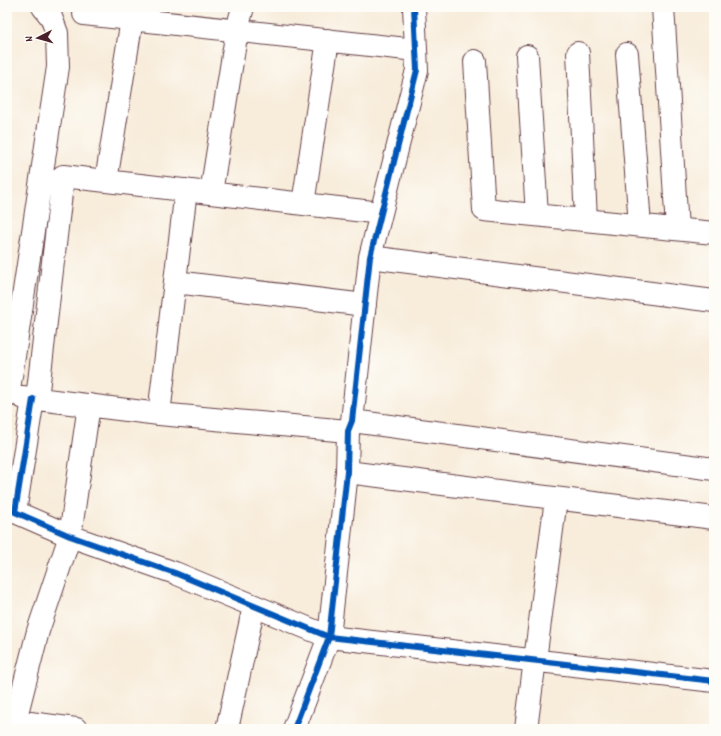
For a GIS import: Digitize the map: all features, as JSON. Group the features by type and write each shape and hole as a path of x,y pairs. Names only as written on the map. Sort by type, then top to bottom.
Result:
{"street":[{"path":"44,7 51,17 57,33 58,67 8,396 159,414 350,426 714,469"},
{"path":"210,193 237,30 243,7"},
{"path":"294,729 329,637 347,472 350,426 370,257 417,70 414,7"},
{"path":"663,7 677,229"},
{"path":"84,14 132,19 184,16 237,30 416,50"},
{"path":"106,181 132,19"},
{"path":"303,204 328,40"},
{"path":"578,53 586,220"},
{"path":"627,54 640,226"},
{"path":"528,56 537,215"},
{"path":"475,61 484,210 714,233"},
{"path":"381,213 63,176 35,399 15,512 70,536 175,573 329,637 714,681"},
{"path":"159,414 186,190"},
{"path":"370,257 714,301"},
{"path":"175,282 365,305"},
{"path":"76,729 11,720 38,631 70,536 89,405"},
{"path":"347,472 714,518"},
{"path":"526,729 556,499"},
{"path":"227,729 254,606"}],"cycle path":[{"path":"294,729 329,637 347,472 348,431 352,421 370,257 417,70 414,7"},
{"path":"33,399 15,512 70,536 175,573 329,637 714,681"}]}
